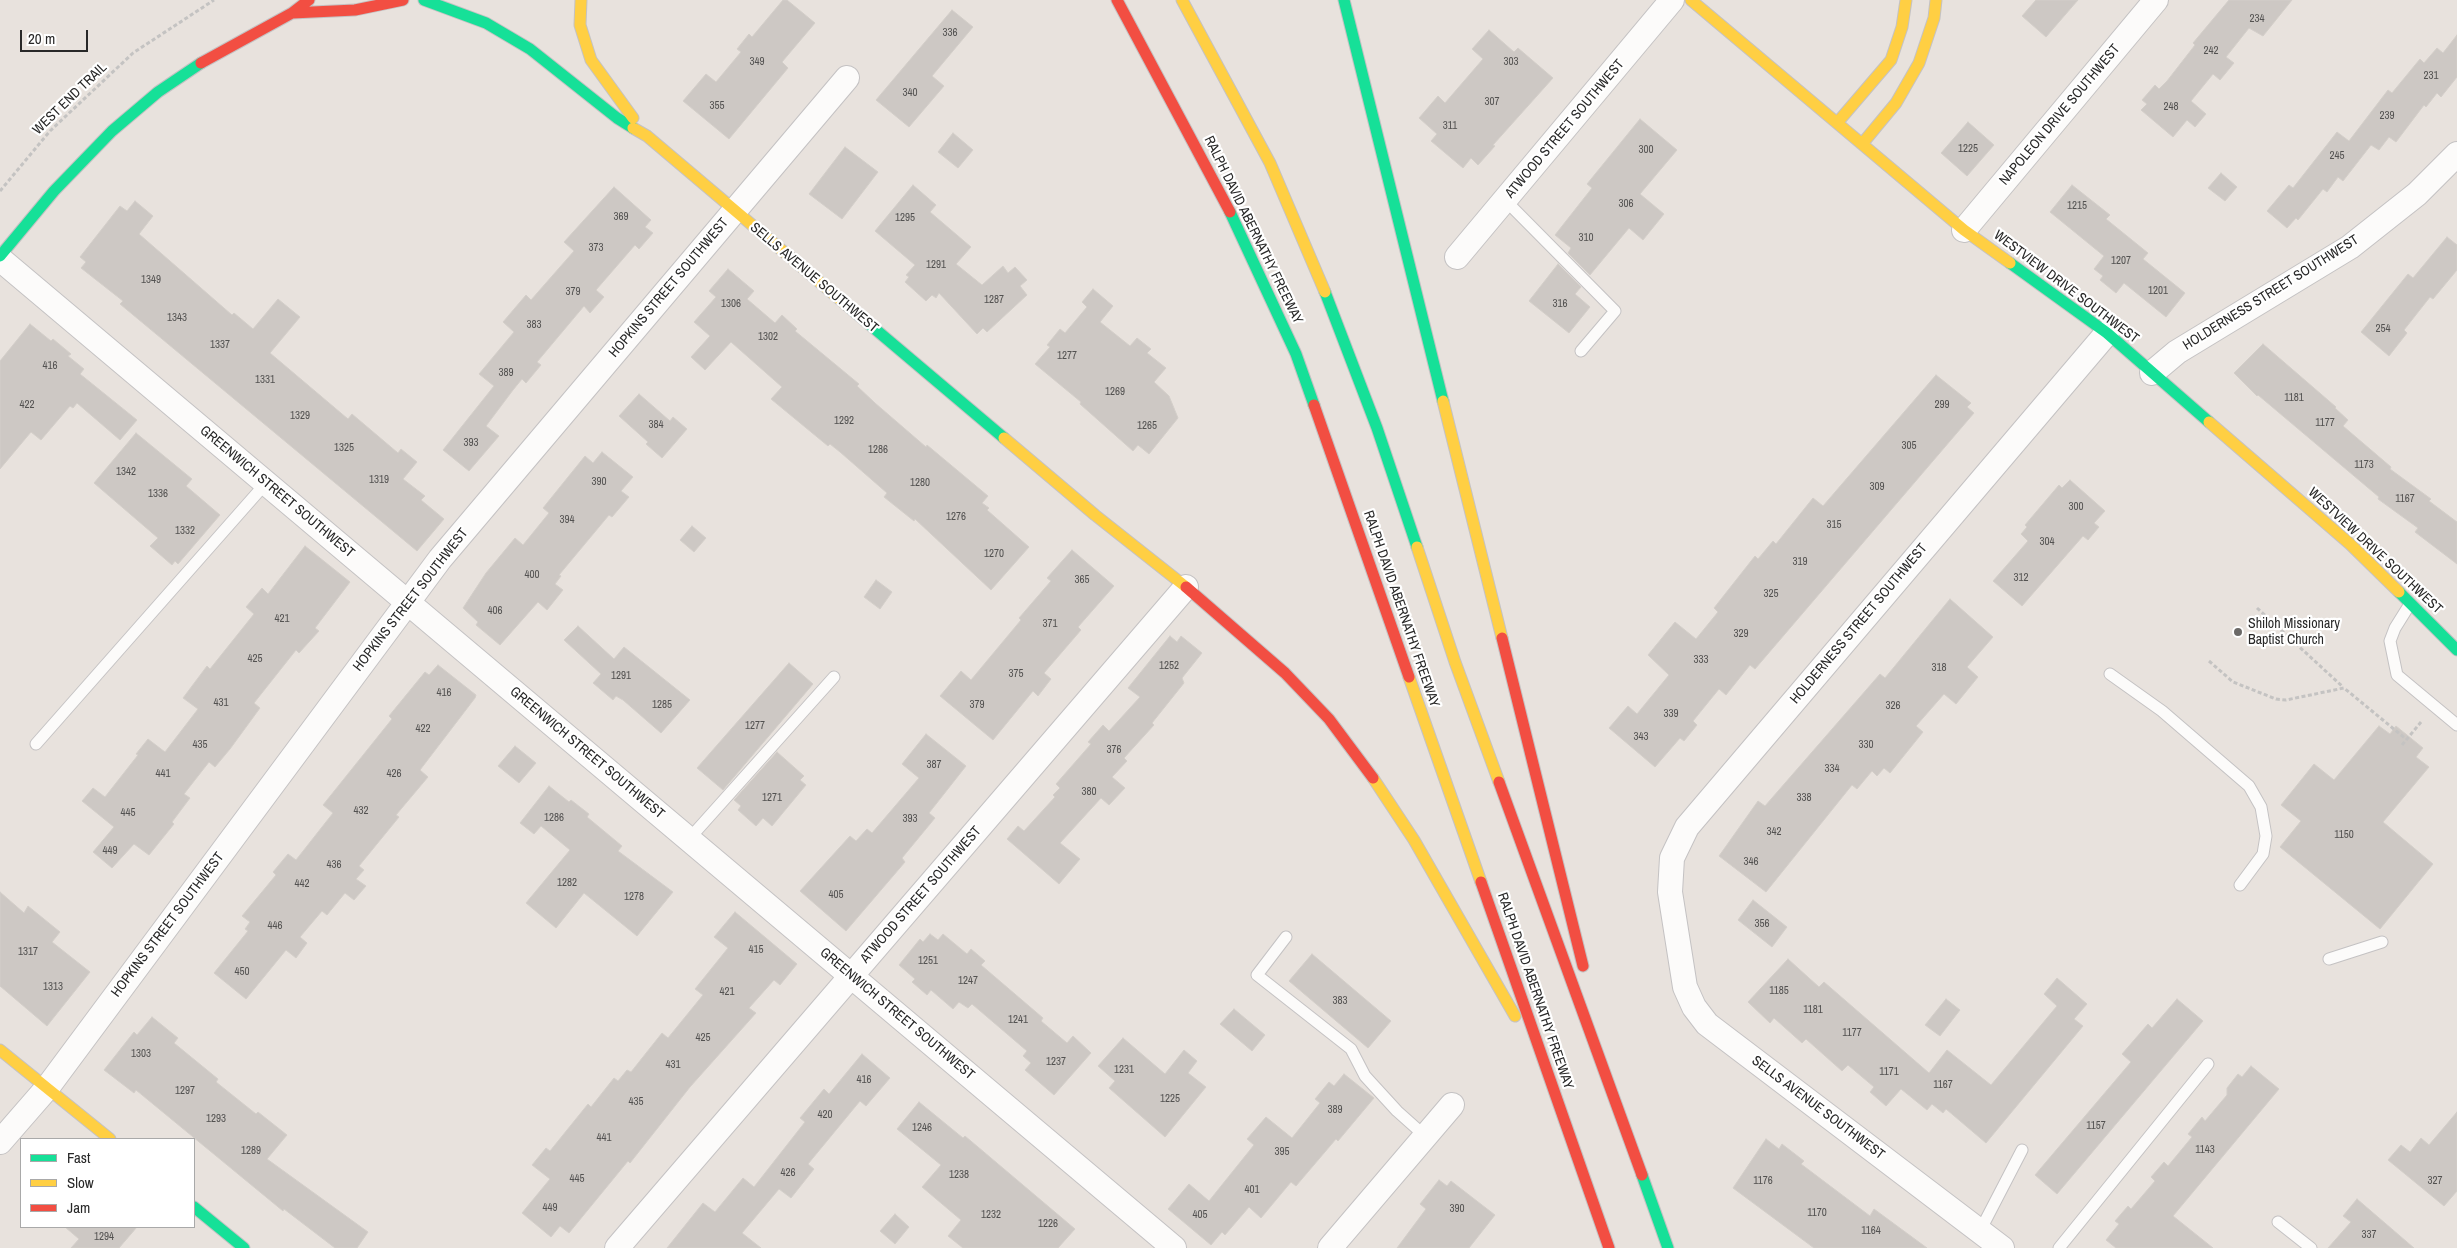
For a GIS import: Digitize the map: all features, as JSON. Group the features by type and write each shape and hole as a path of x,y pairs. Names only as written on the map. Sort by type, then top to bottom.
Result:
{"main road":[{"path":"0,257 54,191 112,130 158,92 197,65 292,13 309,0"},
{"path":"292,13 355,10 403,0"},
{"name":"SELLS AVENUE SOUTHWEST","path":"424,0 486,22 530,49 617,118 646,136 1095,515 1186,587 1286,673 1328,720 1367,769 1414,840 1550,1078"},
{"path":"581,0 580,25 591,60 646,136"},
{"name":"RALPH DAVID ABERNATHY FREEWAY","path":"1117,0 1233,217 1296,354 1609,1248"},
{"path":"1182,0 1270,163 1315,266 1377,428 1454,662 1668,1248"},
{"path":"1344,0 1586,980"},
{"path":"1348,16 1354,0"},
{"name":"WESTVIEW DRIVE SOUTHWEST","path":"1691,0 1964,230 2107,333 2350,544 2457,650"},
{"path":"1837,123 1890,60 1902,28 1906,0"},
{"path":"1862,144 1896,102 1919,63 1934,18 1936,0"},
{"path":"1591,1000 1614,1096"},
{"path":"0,1050 109,1138"},
{"path":"195,1208 244,1248"}],"street":[{"name":"ATWOOD STREET SOUTHWEST","path":"1457,257 1672,0"},
{"name":"NAPOLEON DRIVE SOUTHWEST","path":"1964,230 2156,0"},
{"name":"HOPKINS STREET SOUTHWEST","path":"0,1142 47,1088 440,559 847,78"},
{"name":"HOLDERNESS STREET SOUTHWEST","path":"2152,372 2177,352 2350,247 2417,194 2457,154"},
{"name":"GREENWICH STREET SOUTHWEST","path":"0,257 1174,1248"},
{"name":"HOLDERNESS STREET SOUTHWEST","path":"1677,939 1670,892 1672,858 1687,827 2107,333"},
{"name":"ATWOOD STREET SOUTHWEST","path":"617,1248 1186,587"},
{"name":"SELLS AVENUE SOUTHWEST","path":"1677,939 1685,987 1694,1008 1707,1024 2002,1248"},
{"path":"1330,1248 1452,1105"}],"lane":[{"path":"1505,200 1615,311 1581,352"},
{"path":"36,744 266,483"},
{"path":"2410,604 2395,628 2390,642 2397,675 2457,725"},
{"path":"2110,674 2162,711 2249,786 2261,807 2266,836 2263,854 2240,885"},
{"path":"688,839 834,677"},
{"path":"1286,937 1257,976 1351,1050 1365,1076 1397,1111 1425,1136"},
{"path":"2328,959 2382,942"},
{"path":"2059,1248 2208,1064"},
{"path":"1980,1231 2022,1150"},
{"path":"2278,1222 2311,1248"}],"path":[{"name":"WEST END TRAIL","path":"1,189 50,131 133,53 214,0"},
{"path":"2257,608 2344,688 2406,740"},
{"path":"2209,660 2233,682 2276,699 2286,700 2344,688"},
{"path":"2402,745 2421,722"}],"building":[{"path":"783,0 787,0 815,23 782,62 788,68 729,139 683,101 706,74 716,82 741,52 737,49 749,34 752,37"},
{"path":"2036,0 2078,0 2046,37 2022,16"},
{"path":"2229,0 2292,0 2263,36 2249,28 2226,57 2234,63 2220,80 2213,74 2191,101 2206,114 2195,127 2187,120 2173,137 2141,110 2147,104 2142,100 2155,85 2159,89 2167,81 2195,45 2193,43"},
{"path":"952,10 973,27 932,76 944,86 909,127 876,100"},
{"path":"1489,30 1514,52 1518,48 1553,78 1493,145 1495,146 1478,165 1471,158 1463,168 1431,141 1437,134 1419,118 1438,96 1445,103 1483,59 1472,49"},
{"path":"2457,35 2457,77 2441,97 2437,93 2426,107 2424,105 2396,142 2389,137 2379,150 2371,145 2343,181 2338,177 2327,192 2323,189 2298,220 2296,218 2287,228 2267,211 2289,185 2293,188 2337,132 2349,141 2388,90 2392,93 2420,59 2424,63 2437,48 2443,53"},
{"path":"1640,119 1677,150 1640,194 1664,214 1643,240 1629,228 1590,275 1568,253 1571,248 1555,235 1592,188 1587,184"},
{"path":"1968,122 1994,145 1967,176 1941,153"},
{"path":"953,133 973,150 958,168 938,152"},
{"path":"845,147 878,172 842,219 809,194"},
{"path":"2221,173 2237,187 2225,201 2208,188"},
{"path":"913,185 936,205 930,212 971,247 956,264 982,285 1003,266 1008,273 1015,267 1027,280 1020,286 1027,295 987,332 983,328 977,334 939,293 936,298 932,295 926,301 905,282 909,277 906,275 915,265 875,231"},
{"path":"2072,185 2110,215 2106,219 2148,253 2143,259 2185,293 2166,317 2124,283 2116,293 2100,280 2103,276 2094,269 2104,256 2050,212"},
{"path":"614,187 651,220 645,227 653,233 639,249 635,245 596,290 604,297 590,313 584,306 537,362 541,365 526,383 522,379 513,390 486,426 499,436 469,471 443,450 494,386 479,374 514,332 503,322 526,295 531,300 574,251 564,242"},
{"path":"135,201 153,216 139,234 232,315 234,313 253,329 278,299 300,317 270,353 348,419 352,414 398,453 401,449 417,462 403,479 425,496 421,500 444,519 417,551 120,304 123,301 81,268 86,262 80,257 120,206 127,211"},
{"path":"2447,237 2457,245 2457,270 2433,299 2430,297 2404,330 2407,333 2389,356 2361,332 2408,274 2413,278"},
{"path":"1558,264 1581,287 1575,294 1590,307 1569,333 1529,301"},
{"path":"728,269 754,291 747,299 775,323 782,315 797,329 795,331 859,384 857,386 875,403 926,447 927,445 988,496 982,503 989,508 987,510 1029,547 991,590 915,519 914,521 884,497 887,493 840,452 830,444 828,446 771,399 782,387 731,342 705,370 691,357 710,336 694,322 716,297 709,291"},
{"path":"1093,289 1113,306 1100,322 1130,346 1137,338 1151,349 1147,353 1166,368 1154,382 1169,396 1178,418 1149,454 1138,445 1133,451 1080,404 1081,402 1035,364 1050,347 1047,345 1060,329 1065,333 1087,307 1082,302"},
{"path":"30,324 71,354 68,356 84,369 80,374 137,420 120,440 77,403 73,408 70,406 41,440 31,432 0,469 0,361"},
{"path":"2263,344 2336,407 2348,420 2343,426 2391,467 2390,469 2431,499 2429,501 2457,522 2457,564 2415,532 2418,528 2378,499 2379,497 2257,396 2234,373"},
{"path":"1936,375 1971,403 1967,407 1974,413 1755,669 1750,665 1726,695 1719,689 1693,721 1697,725 1684,741 1680,738 1655,767 1609,728 1628,706 1637,714 1669,675 1648,655 1675,622 1696,639 1718,612 1714,608 1755,556 1758,559 1773,541 1776,544 1813,498 1823,506"},
{"path":"639,394 670,421 673,417 687,429 662,458 646,444 648,442 619,416"},
{"path":"136,433 192,479 186,486 220,515 178,564 175,561 172,565 150,546 158,538 94,483"},
{"path":"602,452 633,477 621,491 629,497 612,517 609,515 559,575 561,576 555,584 563,590 547,610 538,602 500,645 476,625 478,622 463,608 486,573 515,538 523,545 549,513 543,508 585,456 593,463"},
{"path":"2070,480 2105,511 2094,523 2099,527 2088,540 2083,536 2022,606 1993,581 2028,541 2021,534 2027,527 2025,525 2059,485 2062,488"},
{"path":"692,526 706,538 694,552 680,540"},
{"path":"305,546 350,582 315,628 319,631 299,653 296,650 254,703 260,708 230,749 215,767 209,762 184,794 190,798 172,822 174,824 149,855 134,844 112,868 93,852 114,827 82,801 93,788 105,797 148,739 165,752 198,709 183,698 207,666 210,669 254,614 246,607 262,588 268,594"},
{"path":"1072,550 1114,586 1078,627 1081,630 1044,673 1051,679 1038,696 1033,691 993,740 940,696 961,671 971,680 1021,620 1019,618 1051,581 1047,578"},
{"path":"876,580 892,592 880,609 864,597"},
{"path":"1950,599 1993,637 1967,667 1978,677 1956,704 1944,694 1916,726 1923,732 1890,773 1884,768 1877,776 1872,771 1857,789 1852,785 1766,892 1719,856 1758,801 1765,806 1880,674 1885,678"},
{"path":"578,626 614,659 624,647 690,700 661,733 623,700 616,696 613,700 593,683 601,674 564,640"},
{"path":"1170,636 1177,642 1181,636 1202,653 1182,678 1184,683 1152,723 1154,725 1124,758 1127,761 1112,777 1125,788 1109,805 1101,798 1060,843 1080,859 1059,884 1007,839 1018,826 1024,831 1055,797 1053,795 1060,788 1056,784 1091,744 1088,742 1103,725 1109,731 1140,697 1128,688"},
{"path":"789,663 813,684 723,790 697,768"},
{"path":"438,665 476,695 475,698 420,770 428,777 396,815 399,817 359,866 364,870 356,879 366,886 354,900 345,893 327,915 322,911 300,937 307,943 296,958 286,950 246,999 214,973 248,931 245,929 250,922 242,916 276,875 273,872 288,854 296,860 333,813 323,805 392,719 389,716 425,672 429,675"},
{"path":"2379,726 2390,734 2396,726 2423,748 2416,757 2429,767 2383,822 2433,864 2380,929 2280,847 2301,821 2281,805 2314,764 2334,780"},
{"path":"926,734 966,766 929,813 935,818 902,858 905,862 846,931 800,891 850,836 856,841 867,829 872,833 919,778 902,764"},
{"path":"515,746 536,763 519,783 498,766"},
{"path":"777,752 804,776 800,780 806,785 772,826 763,818 756,826 738,810 741,806 734,800"},
{"path":"549,786 569,802 571,800 589,814 587,817 622,846 618,851 673,892 637,936 584,893 556,928 526,903 570,850 541,826 534,834 520,823"},
{"path":"0,892 24,913 28,906 60,932 52,942 90,972 47,1026 0,986"},
{"path":"1753,900 1787,927 1772,947 1738,920"},
{"path":"735,912 797,964 780,985 774,980 749,1008 756,1013 690,1087 630,1163 628,1161 569,1233 560,1226 551,1237 522,1213 550,1179 532,1165 546,1148 550,1151 588,1104 591,1107 614,1078 618,1081 627,1070 631,1072 662,1033 668,1038 703,995 695,989 728,948 714,937"},
{"path":"930,934 938,940 943,934 967,954 971,949 985,961 981,965 1043,1018 1041,1021 1067,1043 1073,1036 1091,1053 1054,1095 1025,1070 1031,1063 1023,1056 1027,1051 972,1004 968,1008 959,1002 953,1009 931,990 927,995 912,982 915,979 899,965 920,939 923,942"},
{"path":"1312,954 1391,1021 1368,1048 1289,981"},
{"path":"1788,959 1819,987 1824,982 1929,1073 1947,1050 1991,1085 2057,1006 2044,994 2057,978 2087,1004 2074,1019 2083,1026 1986,1143 1946,1109 1943,1113 1932,1104 1927,1110 1901,1089 1886,1106 1870,1092 1874,1087 1848,1065 1842,1071 1806,1039 1802,1043 1774,1018 1770,1023 1748,1002"},
{"path":"1946,999 1960,1010 1940,1036 1925,1025"},
{"path":"2177,999 2203,1021 2057,1194 2035,1175 2131,1062 2122,1054 2148,1024 2152,1028"},
{"path":"1234,1009 1265,1035 1252,1051 1220,1024"},
{"path":"152,1017 178,1038 174,1043 218,1079 216,1082 256,1114 258,1112 287,1135 267,1159 368,1232 357,1248 335,1248 284,1209 283,1211 136,1090 134,1093 104,1070 134,1032 137,1035"},
{"path":"1123,1038 1165,1074 1184,1050 1197,1061 1188,1073 1206,1087 1165,1137 1109,1088 1115,1081 1098,1066"},
{"path":"862,1054 890,1078 866,1106 860,1101 808,1164 814,1169 791,1198 779,1189 742,1233 761,1248 667,1248 703,1203 715,1212 743,1178 754,1187 805,1122 800,1118 824,1089 829,1094"},
{"path":"2251,1066 2279,1089 2173,1216 2213,1248 2116,1248 2106,1240 2119,1224 2115,1221 2128,1206 2131,1209 2155,1181 2151,1177 2164,1162 2168,1166 2192,1137 2188,1134 2202,1117 2205,1121 2227,1095 2227,1088 2238,1074 2242,1077"},
{"path":"1344,1074 1374,1098 1338,1141 1336,1139 1296,1186 1291,1182 1261,1218 1249,1207 1225,1235 1222,1232 1211,1245 1168,1209 1189,1184 1209,1201 1254,1145 1247,1139 1266,1117 1292,1138 1320,1103 1315,1099 1329,1082 1334,1086"},
{"path":"919,1102 963,1138 965,1136 1075,1229 1058,1248 963,1248 948,1236 961,1220 922,1187 941,1165 897,1129"},
{"path":"2457,1112 2457,1191 2444,1206 2388,1160 2401,1145 2410,1152 2421,1138 2429,1145"},
{"path":"1766,1139 1779,1149 1782,1144 1804,1161 1801,1164 1870,1216 1874,1209 1927,1248 1814,1248 1733,1188"},
{"path":"1439,1180 1447,1186 1451,1181 1495,1215 1469,1248 1397,1248 1426,1209 1420,1204"},
{"path":"2357,1199 2414,1248 2328,1248 2351,1222 2343,1216"},
{"path":"895,1214 909,1227 895,1244 880,1231"},
{"path":"66,1228 136,1228 119,1248 71,1248 79,1239"}],"traffic: fast":[{"path":"424,0 486,23 530,49 617,118 633,128"},
{"path":"1344,0 1443,401"},
{"path":"0,256 54,191 112,131 158,92 201,63"},
{"path":"1230,212 1296,354 1314,405"},
{"path":"2010,263 2107,333 2209,422"},
{"path":"1325,292 1377,428 1417,547"},
{"path":"849,307 1004,438"},
{"path":"2399,592 2457,650"},
{"path":"1642,1175 1668,1248"},
{"path":"195,1208 244,1248"}],"traffic: slow":[{"path":"581,0 580,25 591,60 633,118"},
{"path":"1182,0 1270,163 1325,292"},
{"path":"1691,0 1964,230 2010,263"},
{"path":"1837,123 1891,60 1902,27 1906,0"},
{"path":"1862,144 1896,103 1919,63 1934,18 1936,0"},
{"path":"633,128 647,136 849,307"},
{"path":"1443,401 1502,638"},
{"path":"2209,422 2350,544 2399,592"},
{"path":"1004,438 1095,515 1186,587"},
{"path":"1417,547 1455,662 1499,782"},
{"path":"1409,677 1481,882"},
{"path":"1373,778 1414,840 1515,1016"},
{"path":"0,1050 109,1138"}],"traffic: jam":[{"path":"201,63 292,13 309,0"},
{"path":"292,13 355,10 403,0"},
{"path":"1117,0 1230,212"},
{"path":"1314,405 1409,677"},
{"path":"1186,587 1285,673 1329,719 1373,778"},
{"path":"1502,638 1583,966"},
{"path":"1499,782 1642,1175"},
{"path":"1481,882 1609,1248"}],"place":[{"name":"Shiloh Missionary Baptist Church","path":"2238,632"}]}
